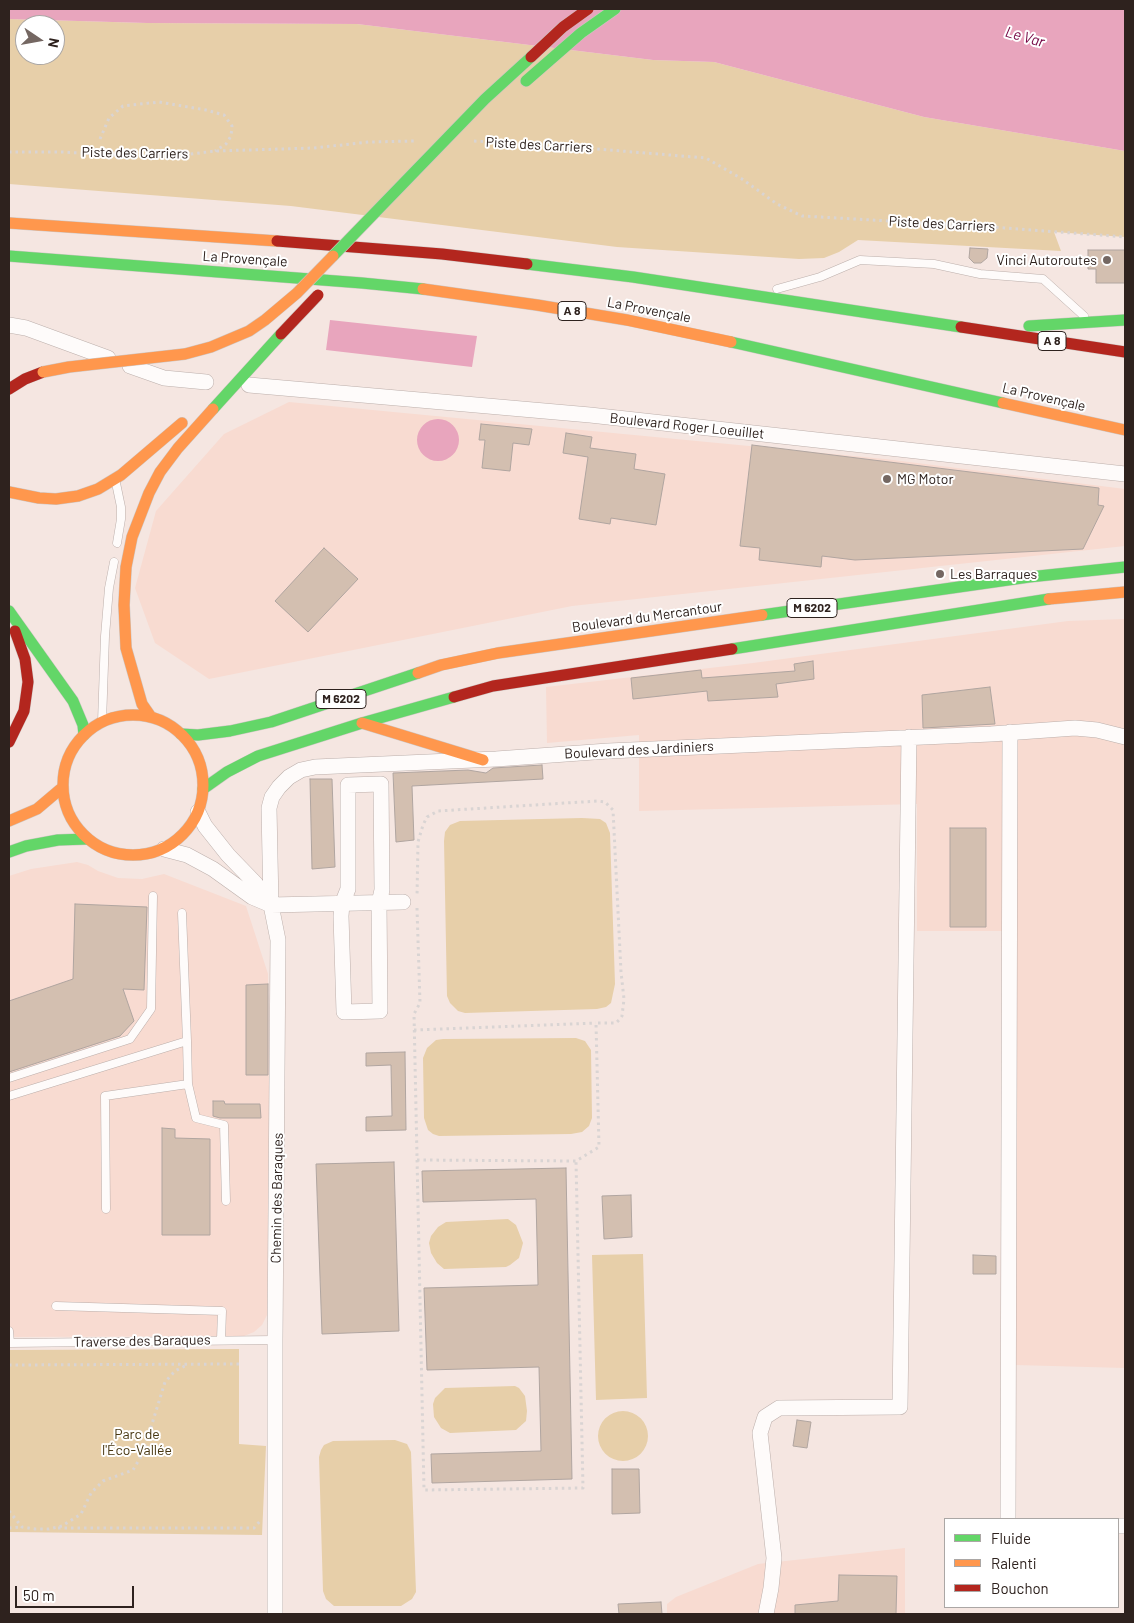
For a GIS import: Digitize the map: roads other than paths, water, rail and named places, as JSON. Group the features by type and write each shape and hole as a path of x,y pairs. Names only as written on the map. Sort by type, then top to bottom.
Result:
{"main road":[{"path":"9,389 25,379 43,372 69,367 186,354 211,348 249,331 297,293 485,99 563,26 588,9"},
{"path":"520,87 581,33 615,9"},
{"name":"La Provençale","path":"9,223 216,236 442,254 633,277 1125,352"},
{"path":"352,260 372,238"},
{"name":"La Provençale","path":"9,256 449,292 546,307 627,320 746,345 1125,430"},
{"path":"151,717 142,704 126,648 124,605 126,568 136,522 156,479 178,448 339,273"},
{"path":"978,330 1125,320"},
{"path":"9,492 38,498 71,497 98,489 115,479 164,440 281,334"},
{"name":"Boulevard du Mercantour","path":"181,734 198,735 230,732 271,722 441,664 498,653 1030,577 1125,567"},
{"name":"M 6202","path":"203,789 227,772 258,756 362,723 493,686 1041,600 1125,592"},
{"path":"9,612 73,701 83,725 84,735"},
{"path":"9,612 25,659 28,682 24,711 9,742"},
{"path":"135,715 151,717 167,724 181,734 194,750 202,769 203,789 198,812 190,827 178,839 164,849 151,854 124,856 98,847 86,839 74,824 66,806 63,787 65,768 72,750 84,735 102,722 118,716 135,715"},
{"path":"362,723 483,760"},
{"path":"9,821 36,809 63,787"},
{"path":"9,852 26,846 58,840 86,839"}],"street":[{"path":"9,325 26,328 164,378 206,382"},
{"name":"Boulevard Roger Loeuillet","path":"249,385 590,415 1125,474"},
{"name":"Boulevard des Jardiniers","path":"271,905 269,808 272,797 290,777 301,770 315,767 483,760 608,751 1074,728 1098,730 1125,737"},
{"path":"1008,1518 1010,732"},
{"path":"766,1614 774,1558 760,1433 764,1417 779,1408 900,1407 910,737"},
{"path":"381,784 380,1011 344,1012 342,904 348,889 348,785 381,784"},
{"path":"198,812 205,826 256,884 271,905"},
{"path":"164,849 187,855 213,869 252,897 271,905 403,902"},
{"name":"Chemin des Baraques","path":"271,905 278,940 275,1614"}],"lane":[{"path":"752,295 820,277 860,260 934,264 980,274 1043,279 1092,322"},
{"path":"115,479 121,507 116,548"},
{"path":"102,722 105,636 109,588 114,558"},
{"path":"9,1078 130,1039 151,1009 153,896"},
{"path":"182,913 188,1084 196,1118 224,1125 226,1201"},
{"path":"9,1096 187,1041"},
{"path":"106,1208 105,1096 188,1084"},
{"path":"56,1306 222,1311 221,1340"},
{"path":"9,1331 9,1343"},
{"name":"Traverse des Baraques","path":"9,1343 275,1340"}],"water":[{"name":"Le Var","path":"9,9 1125,9 1125,151 924,117 714,62 653,60 357,24 65,21 65,15 15,15 15,19 9,19"},
{"path":"330,320 477,336 472,367 326,350"},
{"path":"442,419 450,422 456,428 459,440 456,452 450,458 434,461 426,458 420,452 417,436 420,428 426,422"}],"place":[{"name":"Vinci Autoroutes","path":"1107,260"},
{"name":"MG Motor","path":"887,479"},
{"name":"Les Barraques","path":"940,574"}],"park label":[{"name":"Parc de l'Éco-Vallée","path":"137,1442"}]}
